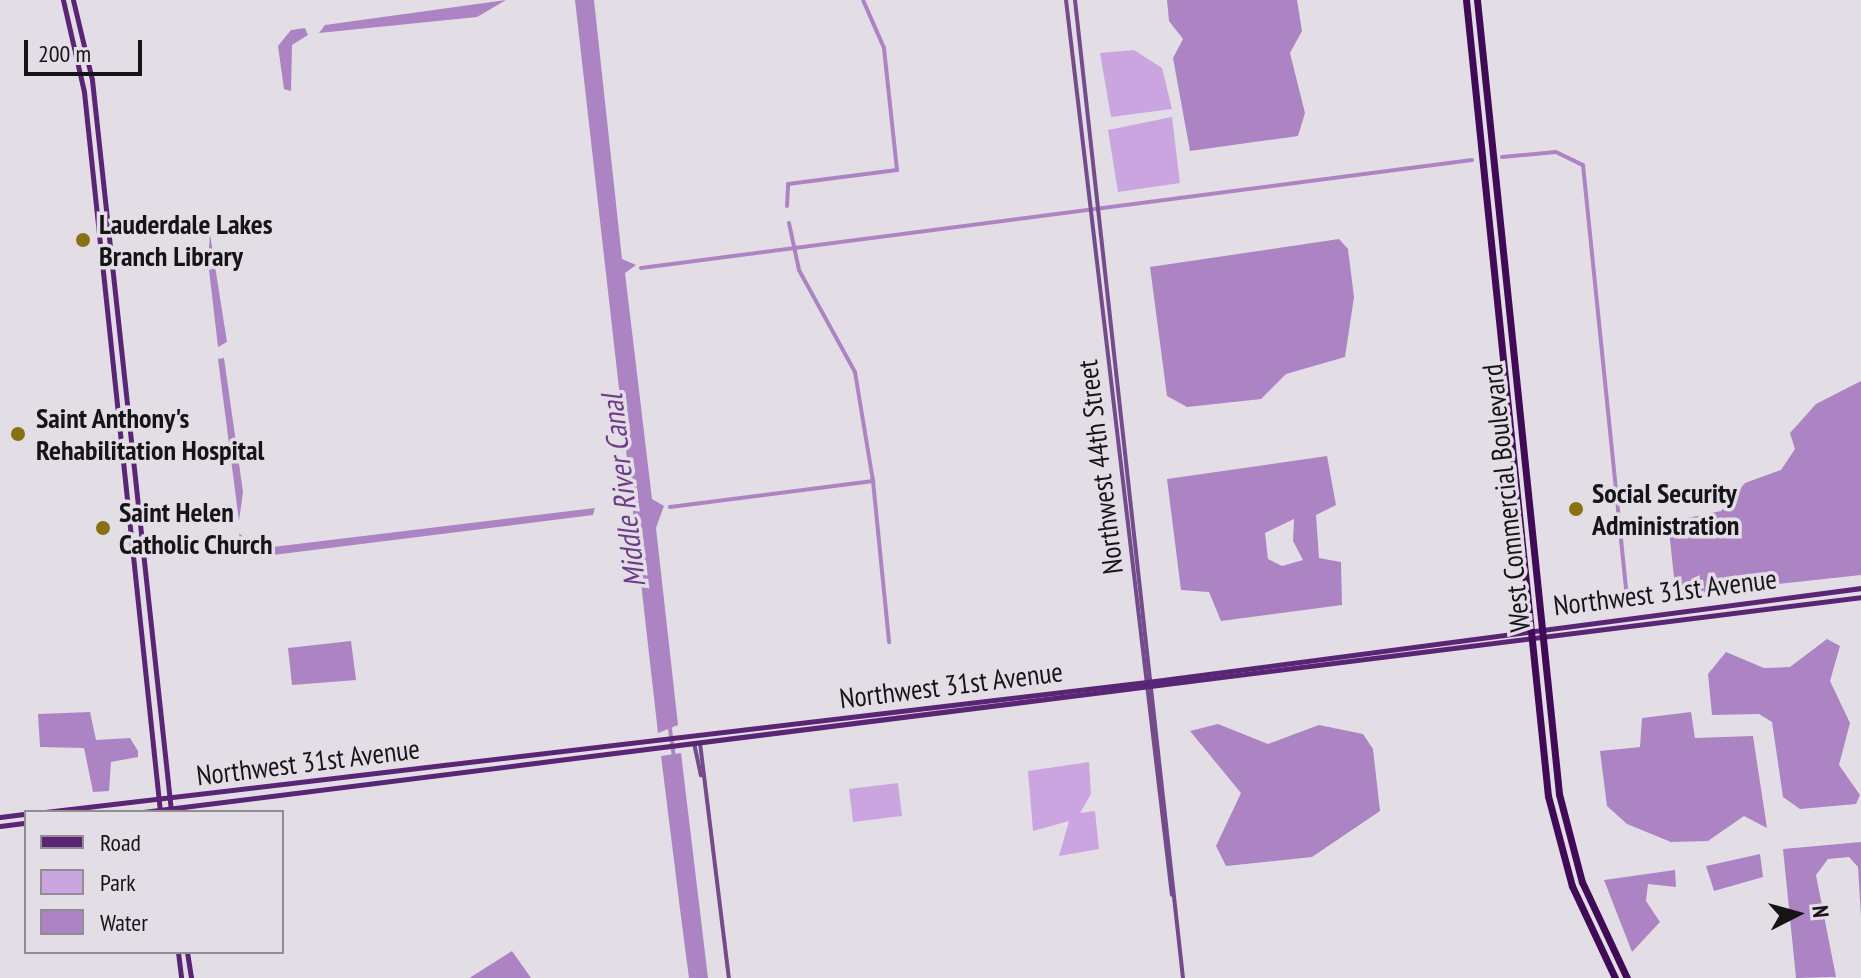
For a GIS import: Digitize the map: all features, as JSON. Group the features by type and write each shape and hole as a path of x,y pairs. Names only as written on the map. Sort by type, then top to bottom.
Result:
{"highway":[{"name":"West Commercial Boulevard","path":"1466,0 1531,640 1554,826 1576,897 1615,978"},
{"name":"West Commercial Boulevard","path":"1477,0 1542,638 1564,823 1590,903 1627,978"},
{"path":"1488,220 1506,289"}],"main road":[{"path":"63,0 68,14 101,250 160,810"},
{"path":"73,0 80,23 111,260 171,810"},
{"path":"68,14 80,23"},
{"path":"101,250 111,260"},
{"path":"102,262 112,269"},
{"path":"112,354 122,366"},
{"name":"Northwest 31st Avenue","path":"64,810 1147,682 1541,627 1861,588"},
{"name":"Northwest 31st Avenue","path":"171,810 1156,689 1861,597"},
{"path":"143,644 153,654"},
{"path":"0,817 24,814"},
{"path":"0,826 24,823"},
{"path":"178,954 181,978"},
{"path":"187,954 191,978"}],"street":[{"name":"Northwest 44th Street","path":"1066,0 1183,978"},
{"name":"Northwest 44th Street","path":"1075,0 1156,689 1177,929"},
{"path":"1094,245 1103,244"},
{"path":"1137,611 1146,610"},
{"path":"696,736 729,978"}],"green space":[{"path":"1134,50 1162,68 1172,109 1111,117 1100,53"},
{"path":"1172,117 1180,183 1118,192 1108,130"},
{"path":"1089,762 1091,794 1080,813 1095,811 1099,849 1059,856 1069,821 1033,831 1028,771"},
{"path":"898,783 902,816 853,822 849,789"}],"water":[{"path":"506,0 477,17 319,33 325,25"},
{"path":"575,0 594,0 622,259 636,265 625,273 652,499 664,506 656,528 678,725 658,733"},
{"path":"1167,0 1297,0 1302,31 1290,53 1305,113 1298,136 1190,151 1173,58 1183,39 1169,21"},
{"path":"305,28 308,35 292,45 291,91 284,89 278,46 291,30"},
{"path":"210,234 227,342 218,347 208,261"},
{"path":"1339,239 1348,249 1354,297 1345,357 1286,374 1261,399 1187,407 1167,396 1150,267"},
{"path":"224,358 243,492 239,521 218,359"},
{"path":"1861,381 1861,575 1676,595 1668,522 1721,511 1745,483 1781,470 1795,449 1790,433 1816,404"},
{"path":"1327,456 1336,505 1316,515 1319,558 1341,562 1342,605 1221,621 1209,592 1181,590 1167,479","holes":["1294,519 1293,541 1303,560 1282,566 1268,559 1265,533"]},
{"path":"595,508 593,515 257,557 243,552 239,533 256,549"},
{"path":"1827,639 1840,646 1830,681 1850,723 1839,765 1860,795 1856,804 1800,809 1783,797 1772,722 1759,714 1712,715 1708,674 1726,652 1764,668 1790,667"},
{"path":"351,641 356,680 292,685 288,648"},
{"path":"90,712 96,740 130,738 138,751 138,757 111,762 109,791 93,792 84,748 40,747 38,714"},
{"path":"1691,712 1695,738 1753,736 1767,828 1744,816 1708,841 1671,842 1627,824 1607,806 1600,751 1640,747 1642,718"},
{"path":"1218,724 1268,744 1319,725 1363,734 1373,749 1380,811 1312,857 1226,866 1216,846 1241,793 1190,731"},
{"path":"681,753 708,978 689,978 661,756"},
{"path":"1861,842 1861,917 1858,867 1849,857 1828,859 1816,875 1836,977 1796,978 1783,849"},
{"path":"1760,854 1763,877 1714,891 1706,866"},
{"path":"1675,870 1676,887 1648,884 1646,901 1660,922 1632,952 1604,880"},
{"path":"512,951 531,978 470,978 471,977"}],"waterway":[{"path":"787,206 788,184 897,170 884,48 863,0"},
{"path":"1502,157 1556,152 1583,165 1628,605"},
{"path":"641,268 1472,160"},
{"path":"670,507 873,481 855,372 799,270 789,223"},
{"path":"873,481 889,642"},
{"name":"Middle River Canal","path":"670,729 674,756"}],"place":[{"name":"Lauderdale Lakes Branch Library","path":"83,240"},
{"name":"Saint Anthony's Rehabilitation Hospital","path":"18,434"},
{"name":"Social Security Administration","path":"1576,509"},
{"name":"Saint Helen Catholic Church","path":"103,528"}]}
